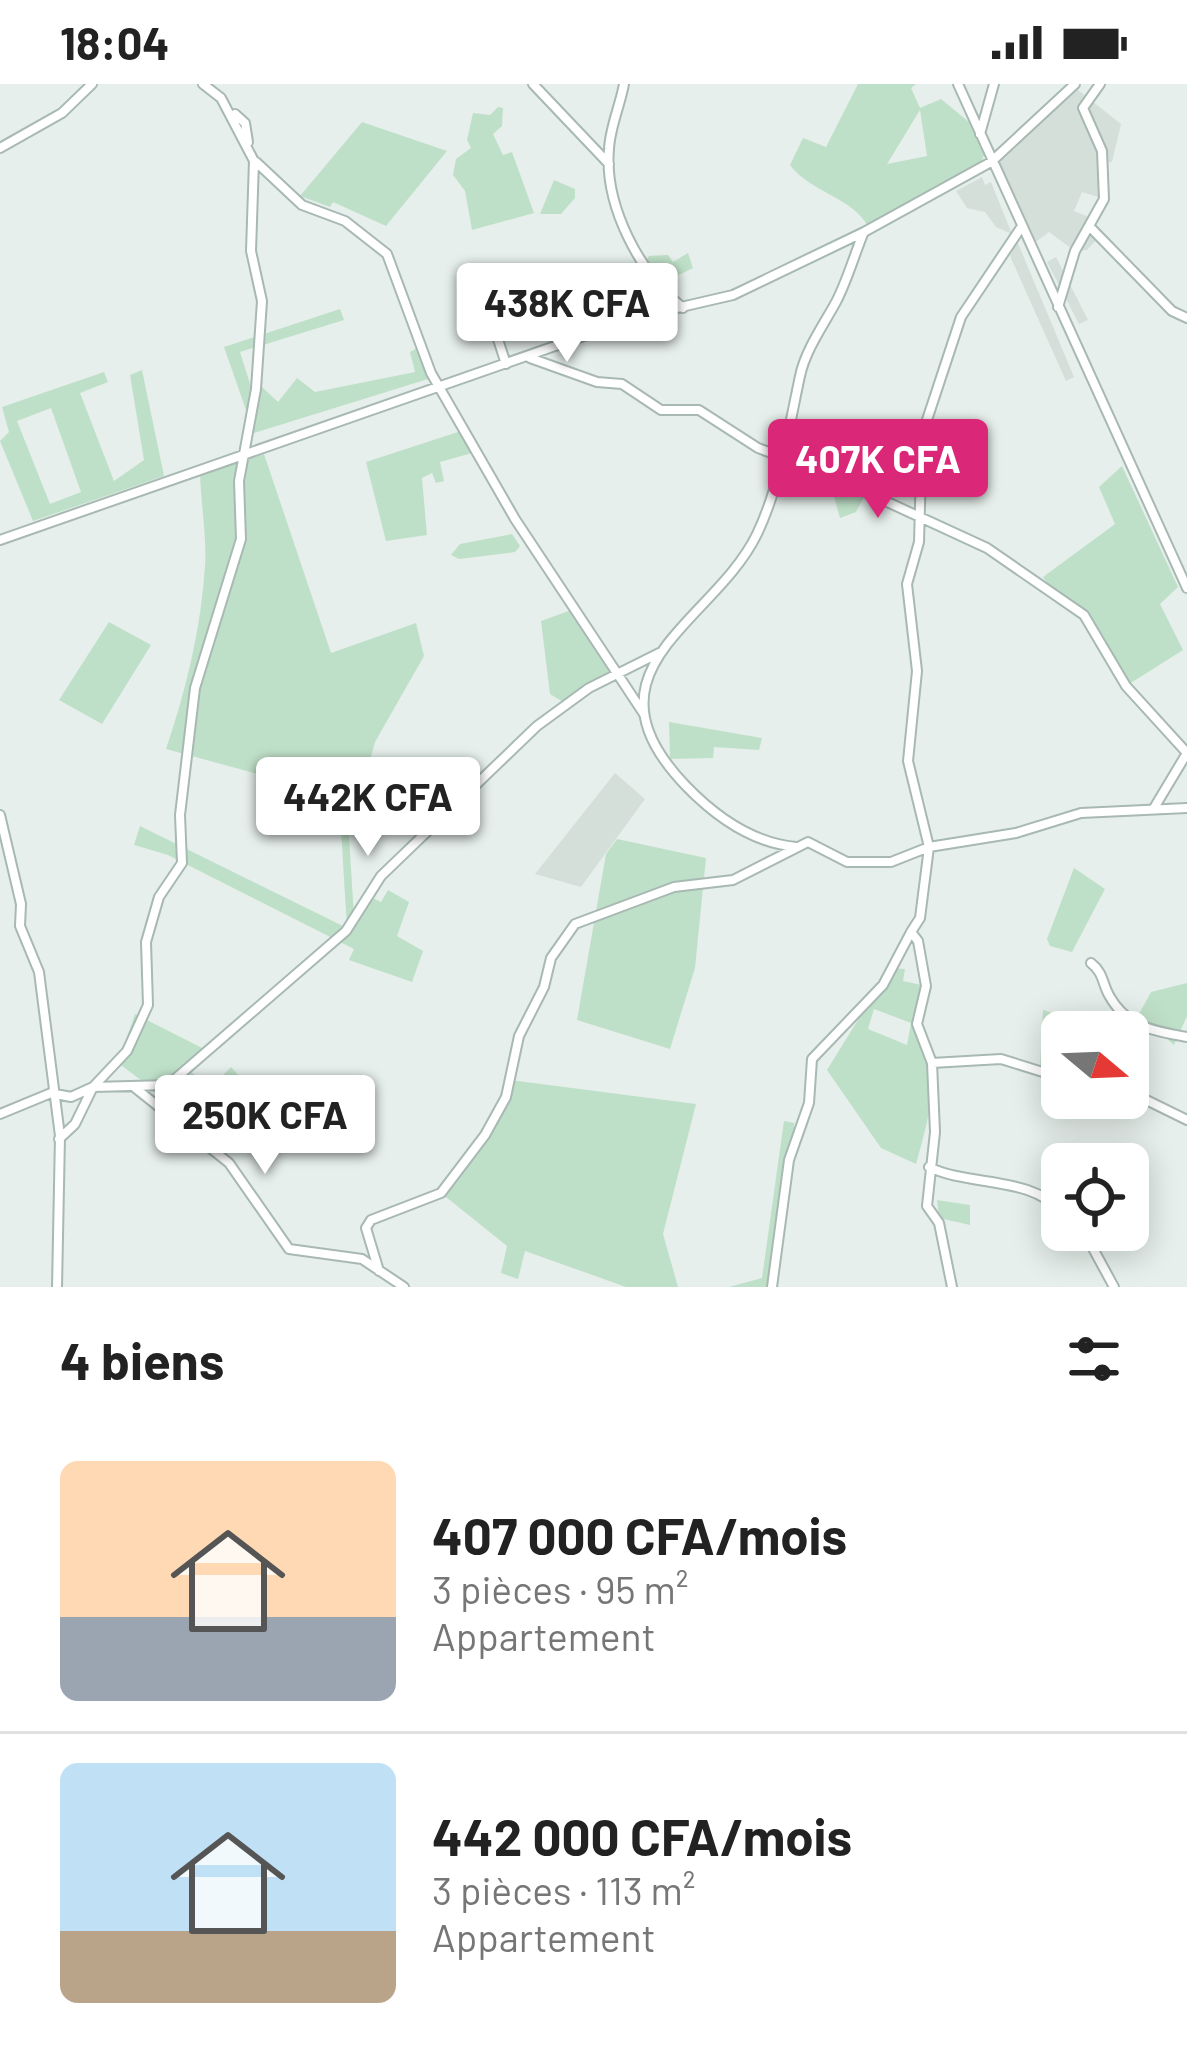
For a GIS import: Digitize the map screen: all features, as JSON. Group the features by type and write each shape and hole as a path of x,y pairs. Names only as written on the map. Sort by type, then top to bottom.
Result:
{"street":[{"path":"0,148 62,113 92,84"},
{"path":"59,1139 76,1124 93,1087 128,1051 148,1005 146,942 159,897 182,863 180,815 187,736 242,539 239,481 246,458 262,301 251,251 254,161 229,111 203,84"},
{"path":"532,84 610,165"},
{"path":"624,84 610,165 627,232 651,277 685,308"},
{"path":"958,84 1187,588"},
{"path":"979,136 994,84"},
{"path":"0,540 246,458 638,317 733,295 864,232 991,162 1075,84"},
{"path":"1058,310 1076,251 1104,199 1104,163 1083,104 1100,84"},
{"path":"254,161 302,205 346,221 387,254 439,387 515,519 646,716 668,766 708,808 766,840 798,847"},
{"path":"1090,227 1172,311 1187,318"},
{"path":"772,1287 789,1160 809,1103 812,1059 883,985 920,918 929,848 908,764 917,671 907,584 920,542 922,435 943,359 972,297 1020,229"},
{"path":"646,716 646,689 659,653 748,549 782,455 800,373 864,232"},
{"path":"476,272 506,364"},
{"path":"523,358 544,359 597,382 622,384 661,410 699,410 758,448 806,466 831,466 857,488 988,548 1084,615 1126,686 1187,753 1154,808"},
{"path":"1178,568 1187,560"},
{"path":"0,1114 50,1094 71,1097 93,1087 163,1087 185,1072 346,931 381,876 519,742 617,672 659,653"},
{"path":"379,1270 366,1228 371,1220 441,1192 485,1135 506,1097 519,1036 544,987 551,958 575,924 674,886 734,880 808,842 847,862 892,862 929,848 1016,833 1081,813 1187,808"},
{"path":"0,815 21,904 20,926 39,972 59,1139 57,1287"},
{"path":"911,932 918,941 926,986 917,1024 932,1063 934,1132 928,1206 939,1223 952,1287"},
{"path":"1091,963 1102,973 1109,997 1136,1024 1149,1032 1187,1037"},
{"path":"932,1063 1001,1059 1041,1071"},
{"path":"131,1085 229,1163 289,1249 356,1257 404,1287"},
{"path":"1149,1100 1163,1106 1167,1115 1187,1120"},
{"path":"929,1167 956,1179 997,1182 1041,1198"},
{"path":"1094,1251 1114,1287"}],"shaded area":[{"path":"1073,86 1121,124 1112,162 1104,163 1104,199 1082,192 1074,211 1096,220 1091,227 1103,233 1087,250 1075,251 1049,232 1029,247 991,162"},
{"path":"982,177 985,185 991,182 1012,234 996,227 985,212 967,208 956,191"},
{"path":"1017,241 1074,377 1066,381 1010,256"},
{"path":"1056,257 1088,320 1079,324 1047,262"},
{"path":"615,773 645,799 581,887 535,874"}],"green space":[{"path":"858,84 916,84 911,88 920,108 941,99 969,122 984,155 978,170 869,228 853,209 809,183 790,165 803,138 826,147","holes":["920,110 927,156 887,164"]},
{"path":"503,108 502,126 493,134 503,155 512,152 534,213 472,230 465,191 453,175 456,159 471,148 467,140 473,113 490,115"},
{"path":"362,122 447,151 386,226 333,202 330,207 300,196"},
{"path":"554,180 575,189 575,198 561,214 540,214"},
{"path":"688,253 693,268 659,285 644,264 649,256 668,255 673,262"},
{"path":"340,309 344,320 240,352 251,387 261,386 278,402 297,378 315,392 415,372 410,352 417,348 428,379 254,433 224,347"},
{"path":"142,370 164,476 33,521 0,441 9,432 2,407 104,372 108,382 80,393 114,481 144,460 130,375","holes":["51,408 81,492 50,504 17,421"]},
{"path":"464,430 479,451 440,462 444,481 436,483 432,473 422,478 427,535 386,541 366,462"},
{"path":"947,451 952,467 963,469 961,478 923,479 924,455"},
{"path":"264,454 331,653 416,623 424,656 375,742 362,788 431,795 426,803 320,791 166,749 192,659 203,590 200,474"},
{"path":"865,462 890,482 877,497 866,493 856,512 840,518 831,486 846,479 844,467"},
{"path":"1122,466 1178,587 1160,604 1183,650 1126,686 1084,615 1057,597 1043,577 1115,524 1099,487"},
{"path":"512,534 520,546 515,552 459,559 451,555 460,544"},
{"path":"574,609 617,672 568,705 550,694 541,621"},
{"path":"109,622 151,645 102,724 59,700"},
{"path":"669,722 762,738 759,750 714,747 713,758 670,759"},
{"path":"330,802 347,803 354,917 371,897 381,902 388,890 409,902 397,936 423,951 412,982 349,960 354,949 168,855 134,845 140,826 347,928 340,813 330,812"},
{"path":"617,839 706,858 695,968 670,1049 577,1020 606,854"},
{"path":"1074,868 1105,889 1072,952 1050,946 1047,939"},
{"path":"890,968 905,969 903,981 926,986 920,1018 932,1069 932,1093 916,1164 881,1148 827,1070","holes":["874,1009 911,1023 907,1045 868,1029"]},
{"path":"1187,983 1187,1016 1174,1045 1149,1023 1149,1011 1141,1011 1151,992"},
{"path":"135,1014 210,1052 190,1071 211,1087 231,1067 242,1079 200,1124 118,1063"},
{"path":"510,1080 696,1104 663,1234 678,1287 626,1287 525,1251 518,1279 501,1273 507,1246 441,1193 485,1135"},
{"path":"784,1121 794,1123 794,1137 772,1287 729,1287 762,1278"},
{"path":"937,1200 970,1205 970,1225 939,1218"}]}
